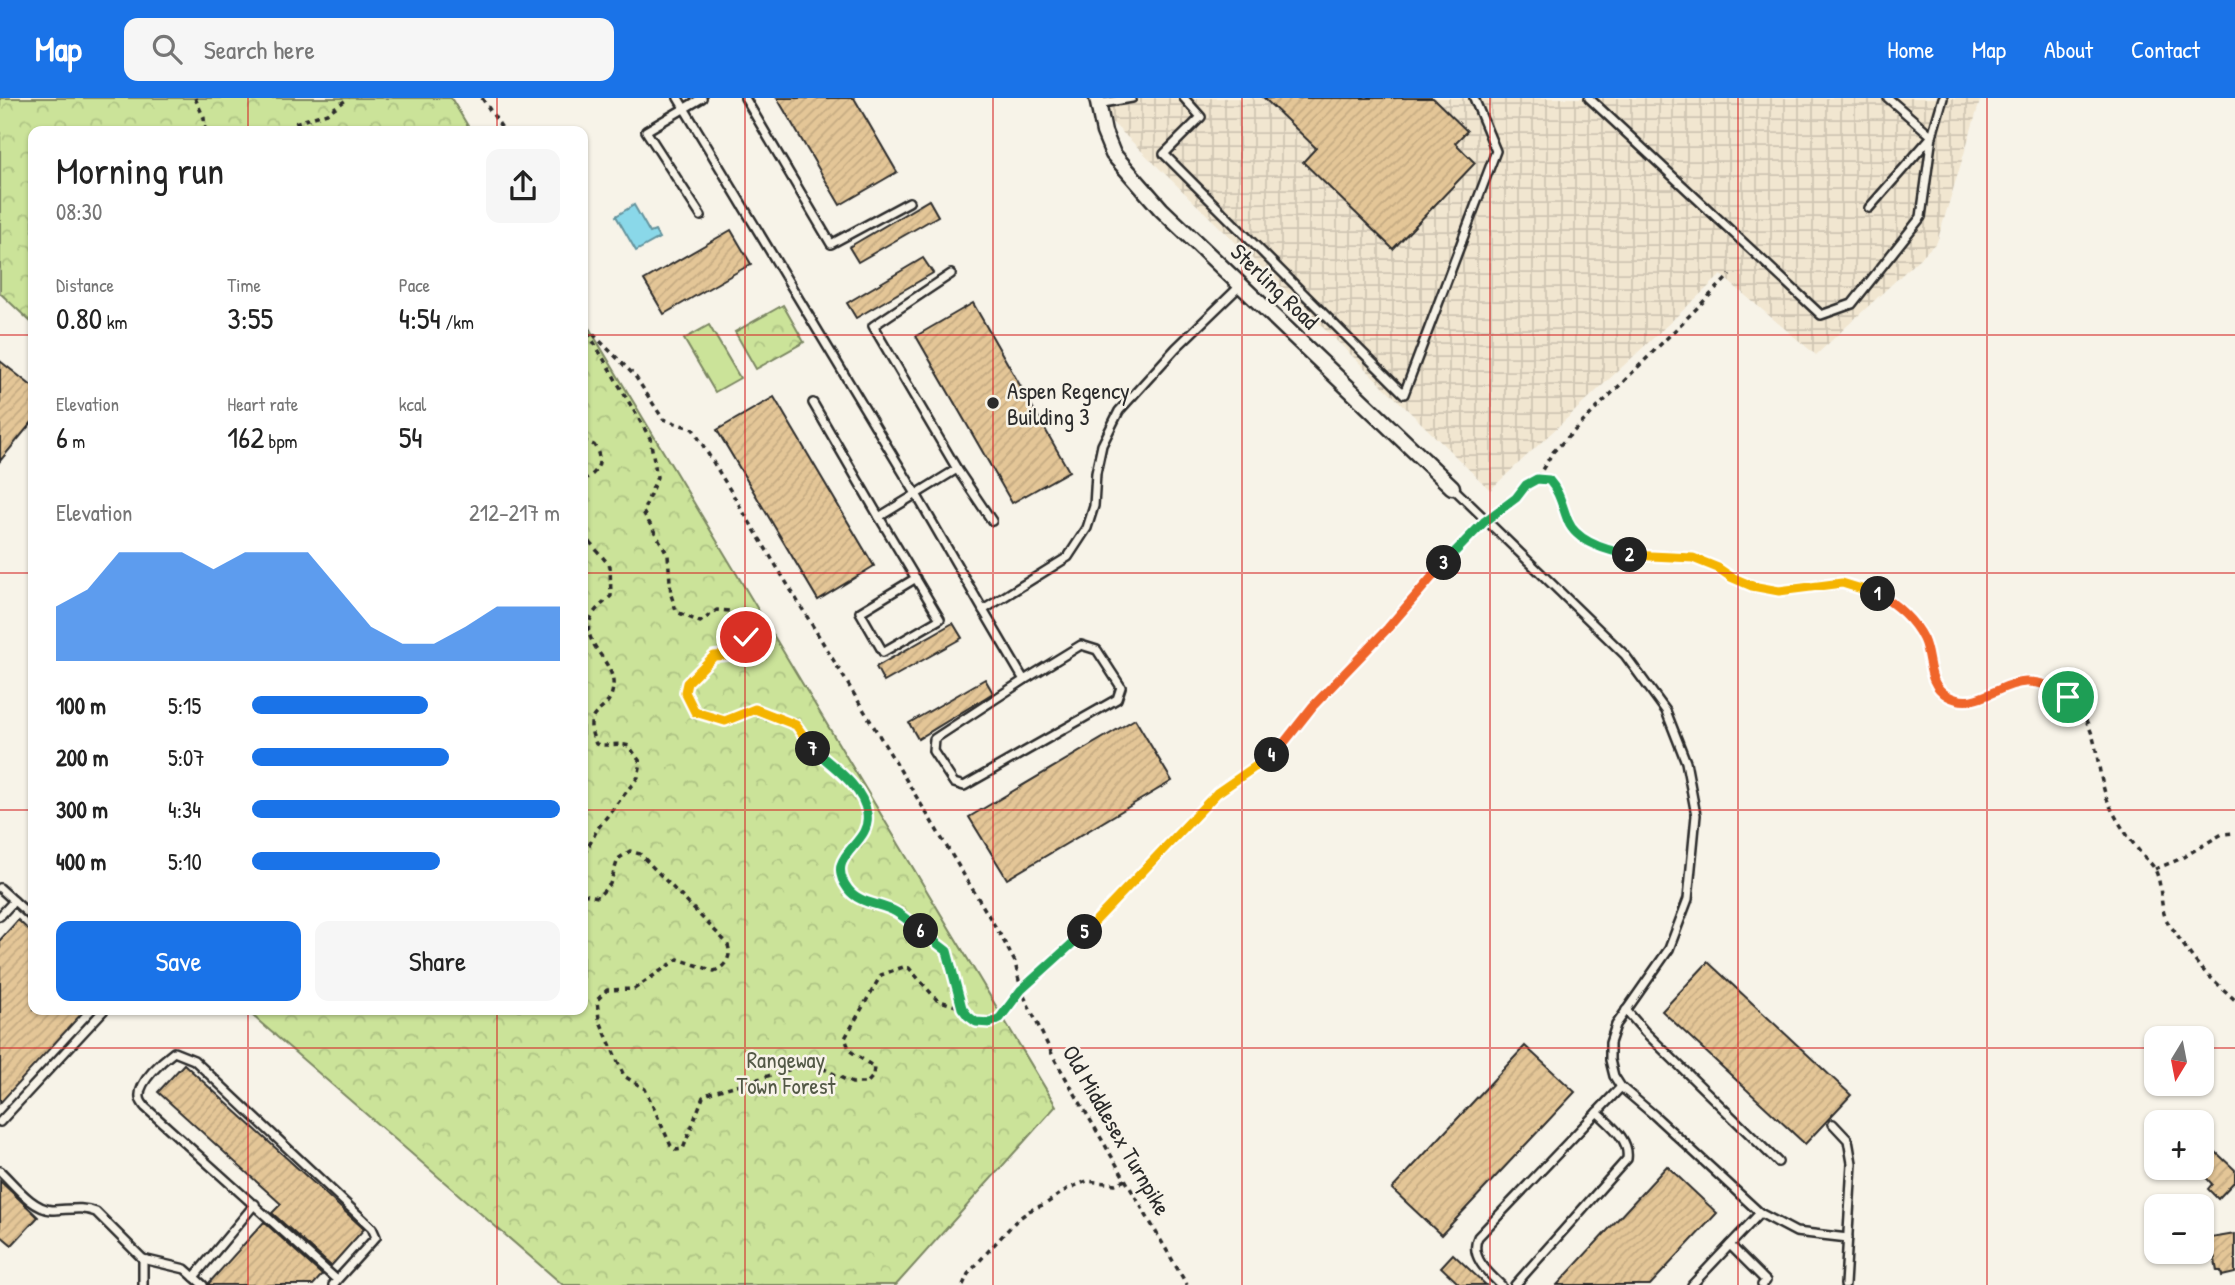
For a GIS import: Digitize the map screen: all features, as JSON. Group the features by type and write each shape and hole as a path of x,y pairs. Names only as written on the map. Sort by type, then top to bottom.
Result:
{"street":[{"name":"Sterling Road","path":"1097,101 1104,132 1113,154 1161,209 1452,487"}],"lane":[{"path":"678,98 916,494 1024,680"},
{"path":"701,216 646,131 702,98"},
{"path":"745,98 831,244 909,202"},
{"path":"1097,101 1132,98"},
{"path":"1184,98 1201,117 1164,155 1404,394 1496,151 1474,98"},
{"path":"1589,98 1821,315 1852,304 1921,217 1932,136 1943,98"},
{"path":"1888,98 1932,136"},
{"path":"1869,208 1932,136"},
{"path":"951,274 873,326 957,469 992,522"},
{"path":"983,610 1068,557 1087,528 1094,506 1096,473 1102,445 1119,411 1176,348 1241,285"},
{"path":"813,403 940,618 883,652 860,612 916,578"},
{"path":"879,517 957,469"},
{"path":"1452,487 1625,655 1666,711 1686,762 1696,815 1688,899 1669,949 1616,1025 1610,1043 1614,1076 1620,1087 1760,1213 1796,1232 1848,1238"},
{"path":"1081,645 1097,650 1121,687 1117,699 964,786 954,783 933,751 934,739 1024,680 1081,645"},
{"path":"0,888 28,914"},
{"path":"0,916 14,901"},
{"path":"1626,1010 1645,1032 1778,1162"},
{"path":"0,1122 99,1015"},
{"path":"174,1052 194,1060 372,1228 376,1237 335,1282 255,1204 145,1107 140,1097 142,1084 165,1058 174,1052"},
{"path":"1501,1285 1477,1257 1475,1249 1478,1237 1620,1087"},
{"path":"1515,1285 1627,1159 1625,1144 1597,1112"},
{"path":"1833,1124 1847,1140 1852,1163 1844,1285"},
{"path":"0,1171 37,1205 51,1210 87,1209 96,1212 142,1259 185,1269 203,1285"},
{"path":"194,1277 255,1204"},
{"path":"1692,1285 1760,1213"},
{"path":"1730,1245 1766,1281 1762,1285"},
{"path":"142,1259 144,1285"}],"path":[{"path":"195,98 205,126"},
{"path":"293,126 327,113 349,98"},
{"path":"482,98 500,126"},
{"path":"588,333 650,438 657,477 643,512 668,555 671,595 676,610 699,622 717,610 729,611 746,637 743,654 714,656 687,683 685,692 695,712 725,721 755,709 796,725 813,748 858,791 868,814 865,832 843,858 841,877 848,890 855,896 895,912 947,951 962,1008 976,1022 990,1023 1000,1018 1021,990 1109,909 1217,793 1283,744 1313,706 1388,628 1433,574 1485,521 1516,498 1526,485 1537,479 1553,452 1585,418 1620,387 1730,275"},
{"name":"Old Middlesex Turnpike","path":"588,329 635,376 663,419 693,429 1001,936 1015,962 1021,990 1054,1058 1187,1285"},
{"path":"588,442 594,445 599,458 596,472 588,478"},
{"path":"1537,479 1549,480 1553,485 1572,529 1612,552 1638,557 1693,558 1752,586 1779,591 1842,583 1880,595 1896,606 1917,628 1926,648 1935,685 1941,692 1959,701 1973,700 2020,682 2044,684 2068,697 2087,719 2095,741 2108,802 2140,853 2155,869 2165,918 2199,966 2235,1000"},
{"path":"588,540 610,566 611,596 591,617 589,639 613,674 613,689 608,701 591,719 590,730 596,744 604,746 618,743 629,746 641,763 638,777 598,828 588,847"},
{"path":"2155,869 2180,859 2222,834 2235,833"},
{"path":"588,895 597,897 610,884 621,856 630,851 640,854 730,947 728,960 718,970 678,959 635,989 607,990 597,1000 599,1019 624,1076 645,1089 674,1149 683,1149 703,1097 710,1093 812,1063 852,1083 867,1083 873,1076 874,1067 850,1051 845,1038 881,975 903,967 909,968 937,1000 962,1008"},
{"path":"963,1285 992,1247 1017,1220 1030,1211 1067,1189 1087,1181 1115,1184 1126,1180"}],"shaded area":[{"path":"1087,98 1981,98 1937,242 1816,355 1721,275 1490,490"}],"green space":[{"path":"0,98 451,98 468,126 28,126 28,319 0,293"},
{"path":"783,305 804,342 756,369 735,332"},
{"path":"709,325 740,378 715,392 684,339"},
{"name":"Rangeway Town Forest","path":"588,326 1056,1106 896,1285 563,1285 252,1015 588,1015"}],"water":[{"path":"634,205 650,233 655,231 659,238 636,251 616,216"}],"building":[{"path":"777,98 854,98 897,172 840,205"},
{"path":"1264,98 1433,98 1467,131 1455,143 1475,163 1393,249 1303,162 1316,148"},
{"path":"929,200 938,216 858,262 849,247"},
{"path":"731,230 751,264 664,314 644,280"},
{"path":"923,258 933,273 856,318 847,303"},
{"name":"Aspen Regency Building 3","path":"973,303 1069,471 1012,503 916,336"},
{"path":"0,361 28,383 28,427 0,461"},
{"path":"774,397 874,566 818,600 717,430"},
{"path":"953,623 962,638 884,682 876,667"},
{"path":"985,679 993,693 918,739 909,723"},
{"path":"1135,719 1172,781 1007,879 969,817"},
{"path":"18,920 28,929 28,1015 80,1015 0,1103 0,940"},
{"path":"1708,962 1851,1095 1805,1144 1662,1011"},
{"path":"1525,1046 1575,1092 1441,1235 1392,1189"},
{"path":"184,1064 364,1229 331,1266 272,1213 281,1204 158,1092"},
{"path":"2214,1150 2235,1170 2235,1181 2218,1199 2208,1189 2212,1184 2208,1180 2214,1180"},
{"path":"1667,1166 1717,1213 1650,1285 1557,1285"},
{"path":"0,1181 38,1217 12,1245 0,1235"},
{"path":"264,1222 322,1275 313,1285 209,1285 209,1283"},
{"path":"2235,1234 2235,1273 2222,1276 2221,1271 2217,1271 2214,1238"},
{"path":"1453,1254 1486,1285 1460,1285 1441,1267"}],"place":[{"name":"Aspen Regency Building 3","path":"993,403"}],"route":[{"path":"746,637 743,654 714,656 687,683 685,692 695,712 725,721 755,709 796,725 813,748 858,791 868,814 865,832 843,858 841,877 855,896 895,912 947,951 962,1008 976,1022 982,1023 990,1023 1000,1018 1021,990 1109,909 1217,793 1273,754 1313,706 1388,628 1433,574 1485,521 1516,498 1533,480 1549,480 1559,494 1572,529 1612,552 1638,557 1693,558 1752,586 1779,591 1842,583 1880,595 1896,606 1917,628 1926,648 1935,685 1941,692 1959,701 1973,700 1995,690 2029,681 2044,684 2068,697"}]}
